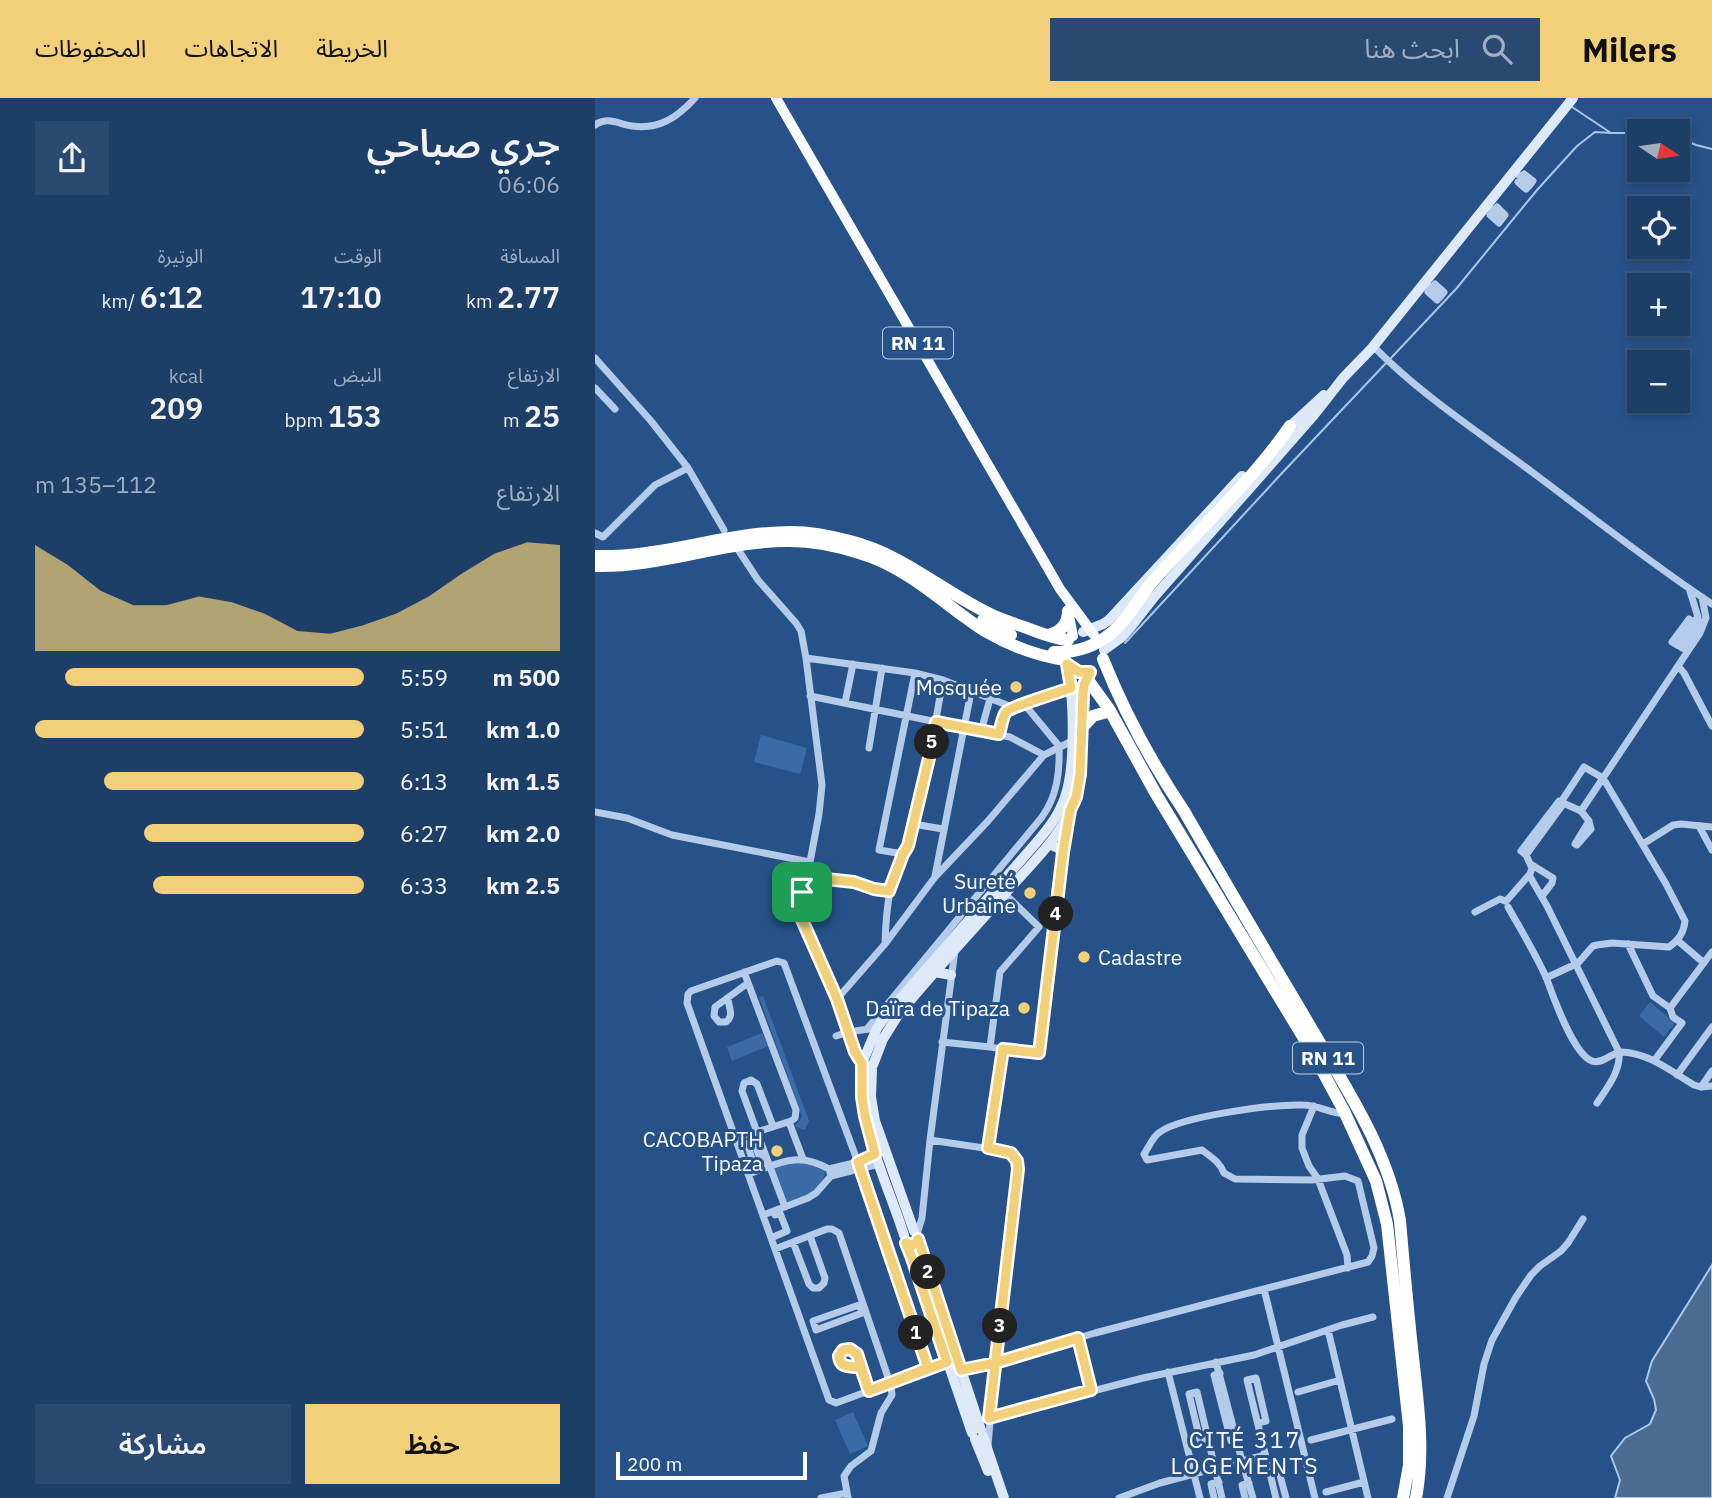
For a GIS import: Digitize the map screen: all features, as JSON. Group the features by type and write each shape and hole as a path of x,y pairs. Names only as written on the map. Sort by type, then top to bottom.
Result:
{"highway":[{"path":"595,566 649,562 771,542 812,542 839,547 882,561 1030,644 1045,650 1070,652 1107,637 1290,426"},
{"path":"1225,503 1271,463"},
{"path":"595,556 636,555 755,535 790,532 848,540 901,561 985,631 1032,652 1066,662"},
{"path":"945,595 1048,635 1082,634"},
{"path":"1048,635 1058,632 1065,625 1068,611"},
{"name":"RN 11","path":"1103,655 1136,733 1338,1074 1387,1170 1397,1202 1419,1412 1421,1459 1416,1498"},
{"name":"RN 11","path":"1087,674 1156,794 1311,1050 1345,1114 1375,1181 1387,1224 1409,1426 1409,1465 1403,1498"},
{"path":"1081,729 1093,716 1110,711"}],"main road":[{"name":"RN 11","path":"776,98 1060,589 1082,634 1100,640 1103,655"},
{"path":"1002,1498 875,1121 866,1066 908,1003 1049,844 1070,810 1076,797 1080,774 1083,694 1087,674 1097,668 1103,655 1122,637 1427,285 1517,174 1573,98"},
{"path":"1002,1498 988,1453 947,1362 912,1258 912,1236 877,1159 862,1097 872,1028 1050,827 1061,806 1068,786 1072,741 1071,688 1064,648 1082,634 1109,620 1290,426 1343,379"},
{"name":"RN 11","path":"1060,589 1068,611"},
{"path":"1068,611 1082,634"},
{"name":"RN 11","path":"1066,662 1074,670 1087,674"},
{"path":"1049,844 1063,852"},
{"path":"935,972 951,975"}],"street":[{"path":"595,125 608,120 633,126 660,124 670,121 695,98"},
{"path":"1517,174 1524,174 1533,181 1530,185"},
{"path":"1490,208 1497,207 1505,215 1502,219"},
{"path":"1427,285 1434,284 1444,292 1440,297"},
{"path":"1373,346 1405,378 1440,405 1712,604"},
{"path":"595,358 688,468 724,530"},
{"path":"595,387 615,409"},
{"path":"595,533 604,537 655,485 688,468"},
{"path":"739,551 758,580 801,631 822,785 819,814 799,911 837,999 855,1052 866,1066"},
{"path":"1689,588 1699,629 1697,639"},
{"path":"1683,648 1697,639 1706,618 1702,597"},
{"path":"1581,811 1678,666 1695,619"},
{"path":"806,658 915,673 943,680 1013,707"},
{"path":"845,703 853,664"},
{"path":"1678,666 1712,726"},
{"path":"869,748 882,668"},
{"path":"903,854 879,850 915,673"},
{"path":"885,944 889,891 908,846 929,758 943,680"},
{"path":"999,734 1005,712 1071,688"},
{"path":"935,877 971,692"},
{"path":"810,696 999,734 1044,755"},
{"path":"981,731 990,699"},
{"path":"836,1037 872,1028 1048,810 1058,780 1059,746 1025,705"},
{"path":"837,999 885,944 935,877 988,821 1044,755 1072,741"},
{"path":"1546,978 1576,964 1597,945 1612,943 1667,947 1677,940 1685,921 1603,778 1584,767 1562,802"},
{"path":"1542,896 1553,878 1532,865 1521,850 1559,801 1581,811 1589,821"},
{"path":"942,1042 1039,1053 1070,810"},
{"path":"595,812 627,818 672,835 810,862"},
{"path":"913,824 943,829"},
{"path":"1643,844 1672,825 1712,827"},
{"path":"1699,826 1712,850"},
{"path":"1508,902 1532,871 1532,865"},
{"path":"1529,875 1619,1052 1618,1068 1597,1103"},
{"path":"807,877 854,882 889,891"},
{"path":"1005,894 1039,927 1054,930"},
{"path":"1475,912 1500,899 1508,902 1546,978 1568,1030 1584,1055 1592,1061 1619,1052 1644,1056 1694,1085 1712,1086"},
{"path":"990,1047 1000,972 1039,927"},
{"path":"1677,940 1704,963"},
{"path":"1628,944 1653,996 1682,1023 1654,1061"},
{"path":"912,1236 922,1218 955,950"},
{"path":"1670,1009 1712,952"},
{"path":"737,1142 687,1001 688,994 778,961 785,964 859,1165 928,1368"},
{"path":"744,972 796,1110 795,1118 773,1126 754,1141 761,1162 768,1163"},
{"path":"728,998 748,983"},
{"path":"1677,1075 1712,1027"},
{"path":"988,1148 1003,1049"},
{"path":"1701,1087 1712,1071"},
{"path":"758,1136 741,1090 743,1084 748,1081 757,1084 773,1126"},
{"path":"961,1370 1368,1262 1374,1248 1358,1181 1345,1176 1318,1179 1235,1179 1224,1173 1216,1161 1202,1150 1147,1160 1144,1154 1158,1133 1177,1123 1248,1109 1303,1105 1345,1114"},
{"path":"1314,1106 1302,1135 1302,1148 1318,1179 1347,1255 1348,1268"},
{"path":"789,1122 803,1159"},
{"path":"737,1142 758,1136"},
{"path":"930,1140 1011,1153 1017,1161 989,1418 988,1453"},
{"path":"737,1142 747,1143 754,1165 747,1170"},
{"path":"747,1170 768,1163 803,1159 821,1164 830,1172"},
{"path":"764,1217 814,1195 830,1172 877,1159"},
{"path":"768,1163 785,1208"},
{"path":"747,1170 829,1400 836,1403 947,1362"},
{"path":"764,1217 780,1213 784,1222 787,1231 771,1238"},
{"path":"1447,1498 1474,1416 1484,1364 1492,1340 1531,1275 1561,1251 1583,1219"},
{"path":"810,1236 825,1279 819,1288 813,1288 809,1284 788,1240 824,1226 825,1229"},
{"path":"775,1249 825,1229 839,1233 890,1383 892,1395 880,1417 874,1444 844,1476 847,1496 821,1498"},
{"path":"1264,1289 1315,1498"},
{"path":"859,1305 863,1308 862,1313 816,1330 813,1321 859,1305"},
{"path":"978,1432 989,1418 1091,1390 1277,1348 1373,1317"},
{"path":"1328,1330 1368,1498"},
{"path":"1078,1338 1091,1390"},
{"path":"1216,1362 1253,1498"},
{"path":"861,1368 869,1391"},
{"path":"1168,1372 1201,1498"},
{"path":"1258,1423 1266,1421 1256,1378 1247,1380 1276,1498"},
{"path":"1298,1392 1340,1380"},
{"path":"1208,1438 1200,1440 1189,1394 1197,1392 1219,1482 1222,1498"},
{"path":"1311,1440 1392,1419"},
{"path":"1119,1498 1160,1483 1265,1455"},
{"path":"1269,1470 1278,1468 1286,1498"},
{"path":"1214,1498 1211,1484 1219,1482"},
{"path":"1325,1492 1364,1482"},
{"path":"1245,1498 1242,1485 1249,1483"}],"shaded area":[{"path":"761,735 807,748 800,774 754,762"},
{"path":"763,996 809,1121 805,1130 794,1126 802,1116 759,997"},
{"path":"1650,1002 1675,1023 1664,1037 1639,1016"},
{"path":"762,1033 768,1046 732,1061 727,1047"},
{"path":"793,1162 825,1168 824,1175 818,1187 786,1202 774,1169"},
{"path":"1712,1265 1712,1498 1615,1498 1620,1480 1611,1456 1625,1438 1650,1424 1656,1410 1646,1381 1652,1361"},
{"path":"853,1412 868,1446 850,1454 835,1420"}],"waterway":[{"path":"1572,107 1611,133 1627,133"},
{"path":"1391,358 1456,289 1537,190 1577,146 1595,132 1611,133"},
{"path":"1691,143 1712,149"},
{"path":"1125,643 1387,362"}],"place":[{"name":"Mosquée","path":"1016,687"},
{"name":"Sureté Urbaine","path":"1030,893"},
{"name":"Cadastre","path":"1084,957"},
{"name":"Daïra de Tipaza","path":"1024,1008"},
{"name":"CACOBAPTH Tipaza","path":"777,1151"}],"district":[{"name":"CITÉ 317 LOGEMENTS","path":"1245,1452"}],"route":[{"path":"802,892 799,911 837,999 855,1052 862,1063 862,1097 875,1154 858,1162 928,1368 869,1391 861,1368 848,1367 841,1363 839,1356 843,1350 852,1349 856,1352 869,1391 947,1362 906,1243 912,1245 918,1239 961,1370 995,1363 1078,1338 1091,1390 989,1418 995,1363 1018,1169 1017,1161 1011,1153 988,1148 1003,1049 1039,1053 1063,852 1070,810 1076,797 1080,774 1084,685 1090,672 1079,672 1067,664 1071,688 1005,712 999,734 936,722 908,846 889,891 854,882 807,877 802,892"}]}
